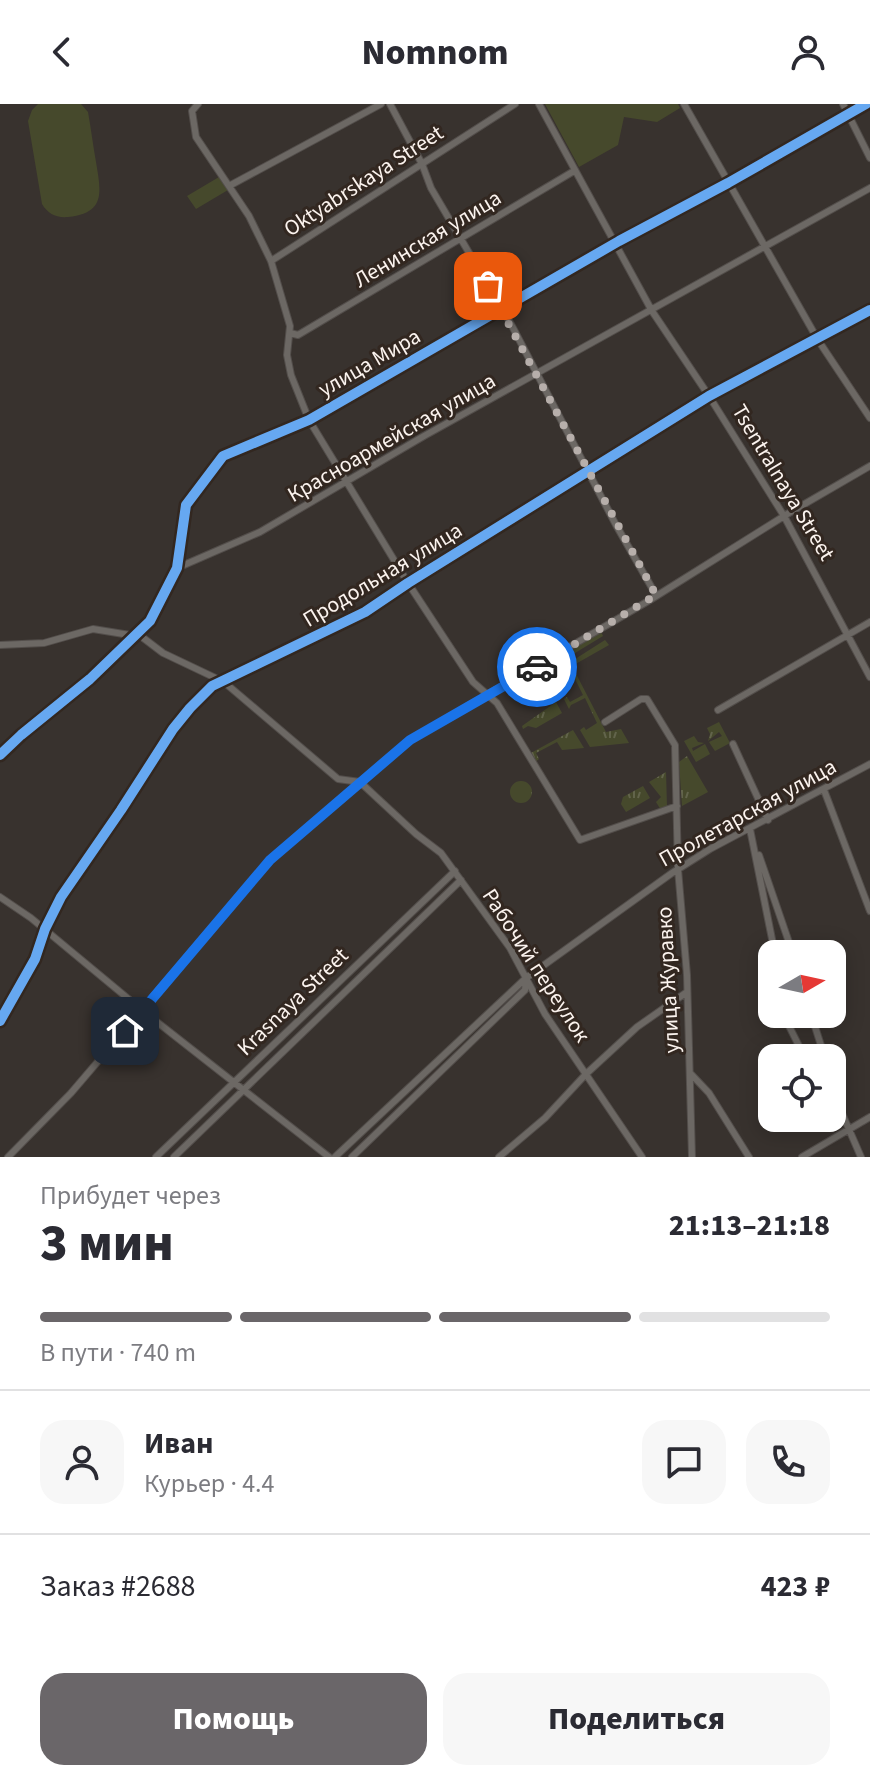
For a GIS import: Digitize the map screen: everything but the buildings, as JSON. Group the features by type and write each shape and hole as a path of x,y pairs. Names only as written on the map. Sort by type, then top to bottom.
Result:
{"street":[{"path":"198,104 192,111 196,137 249,216 271,261 294,334 287,355 291,375 309,420 408,583 473,682 490,695 580,840 677,806"},
{"path":"229,186 381,104"},
{"path":"390,104 422,164 431,188 537,374 656,595"},
{"name":"Oktyabrskaya Street","path":"271,261 515,104"},
{"name":"Tsentralnaya Street","path":"539,104 652,311 784,516 870,677"},
{"path":"695,104 685,106 818,340 870,418"},
{"path":"843,104 870,158"},
{"name":"улица Мира","path":"0,755 90,679 150,621 177,568 186,505 223,456 309,420 614,244 866,104"},
{"name":"Ленинская улица","path":"294,334 574,171"},
{"name":"Красноармейская улица","path":"177,568 260,532 621,325 652,311 870,188"},
{"name":"Продольная улица","path":"0,1021 35,959 61,897 173,729 212,686 365,612 709,396 870,310"},
{"path":"8,1157 71,1093 270,860 410,740 870,466"},
{"path":"718,710 870,622"},
{"name":"Рабочий переулок","path":"0,645 44,643 93,629 142,637 163,653 224,682 338,779 360,782 441,853 455,871 510,948 545,1014 642,1157"},
{"name":"улица Журавко","path":"605,722 641,699 647,699 676,742 678,869 687,992 692,1157"},
{"path":"733,744 768,820"},
{"name":"Пролетарская улица","path":"335,1157 526,978 678,869 870,764"},
{"path":"824,790 870,911"},
{"path":"750,829 788,940"},
{"path":"754,841 772,940"},
{"name":"Krasnaya Street","path":"156,1157 455,871"},
{"name":"Krasnaya Street","path":"174,1157 461,880"},
{"path":"0,897 45,929 143,1011 329,1157"},
{"name":"Пролетарская улица","path":"352,1157 525,990 526,978"},
{"path":"499,1157 545,1118 586,1074 637,1027 687,992"},
{"name":"улица Журавко","path":"690,1073 709,1093 749,1157"},
{"path":"802,1157 870,1117"},
{"path":"846,1121 861,1157"}],"green space":[{"path":"38,104 81,104 88,112 99,192 95,206 80,215 56,216 42,204 28,121"},
{"path":"545,104 678,104 680,108 657,122 624,117 618,145 579,167"},
{"path":"219,177 228,190 196,209 187,196"},
{"path":"601,632 603,636 547,670 544,665"},
{"path":"605,640 609,645 572,666 606,732 621,729 629,743 590,747 580,730 597,723 585,698 569,709 564,699 567,697 570,702 583,695 570,669 553,679 550,675"},
{"path":"556,702 562,713 536,728 528,726 523,729 522,726"},
{"path":"719,722 730,743 715,751 709,742 722,736 719,732 708,741 710,734 707,728"},
{"path":"573,730 584,748 562,750 557,742 536,753 539,759 535,762 529,754"},
{"path":"694,736 698,742 704,743 692,748 693,751 705,744 710,754 696,762 684,741"},
{"path":"687,756 708,792 682,806 679,762"},
{"path":"666,772 667,808 661,810 656,802 661,797 649,782"},
{"path":"521,781 529,784 532,792 529,800 521,803 513,800 510,792 513,784"},
{"path":"643,786 650,798 626,812 621,804 623,797"}],"cycle path":[{"path":"0,755 90,679 150,621 177,568 186,505 223,456 309,420 619,241 866,104"},
{"path":"0,1021 35,959 61,897 173,729 212,686 365,612 709,396 870,310"}],"way so far":[{"path":"488,286 656,595 537,667"}],"route":[{"path":"125,1031 270,860 410,740 537,667"}]}
